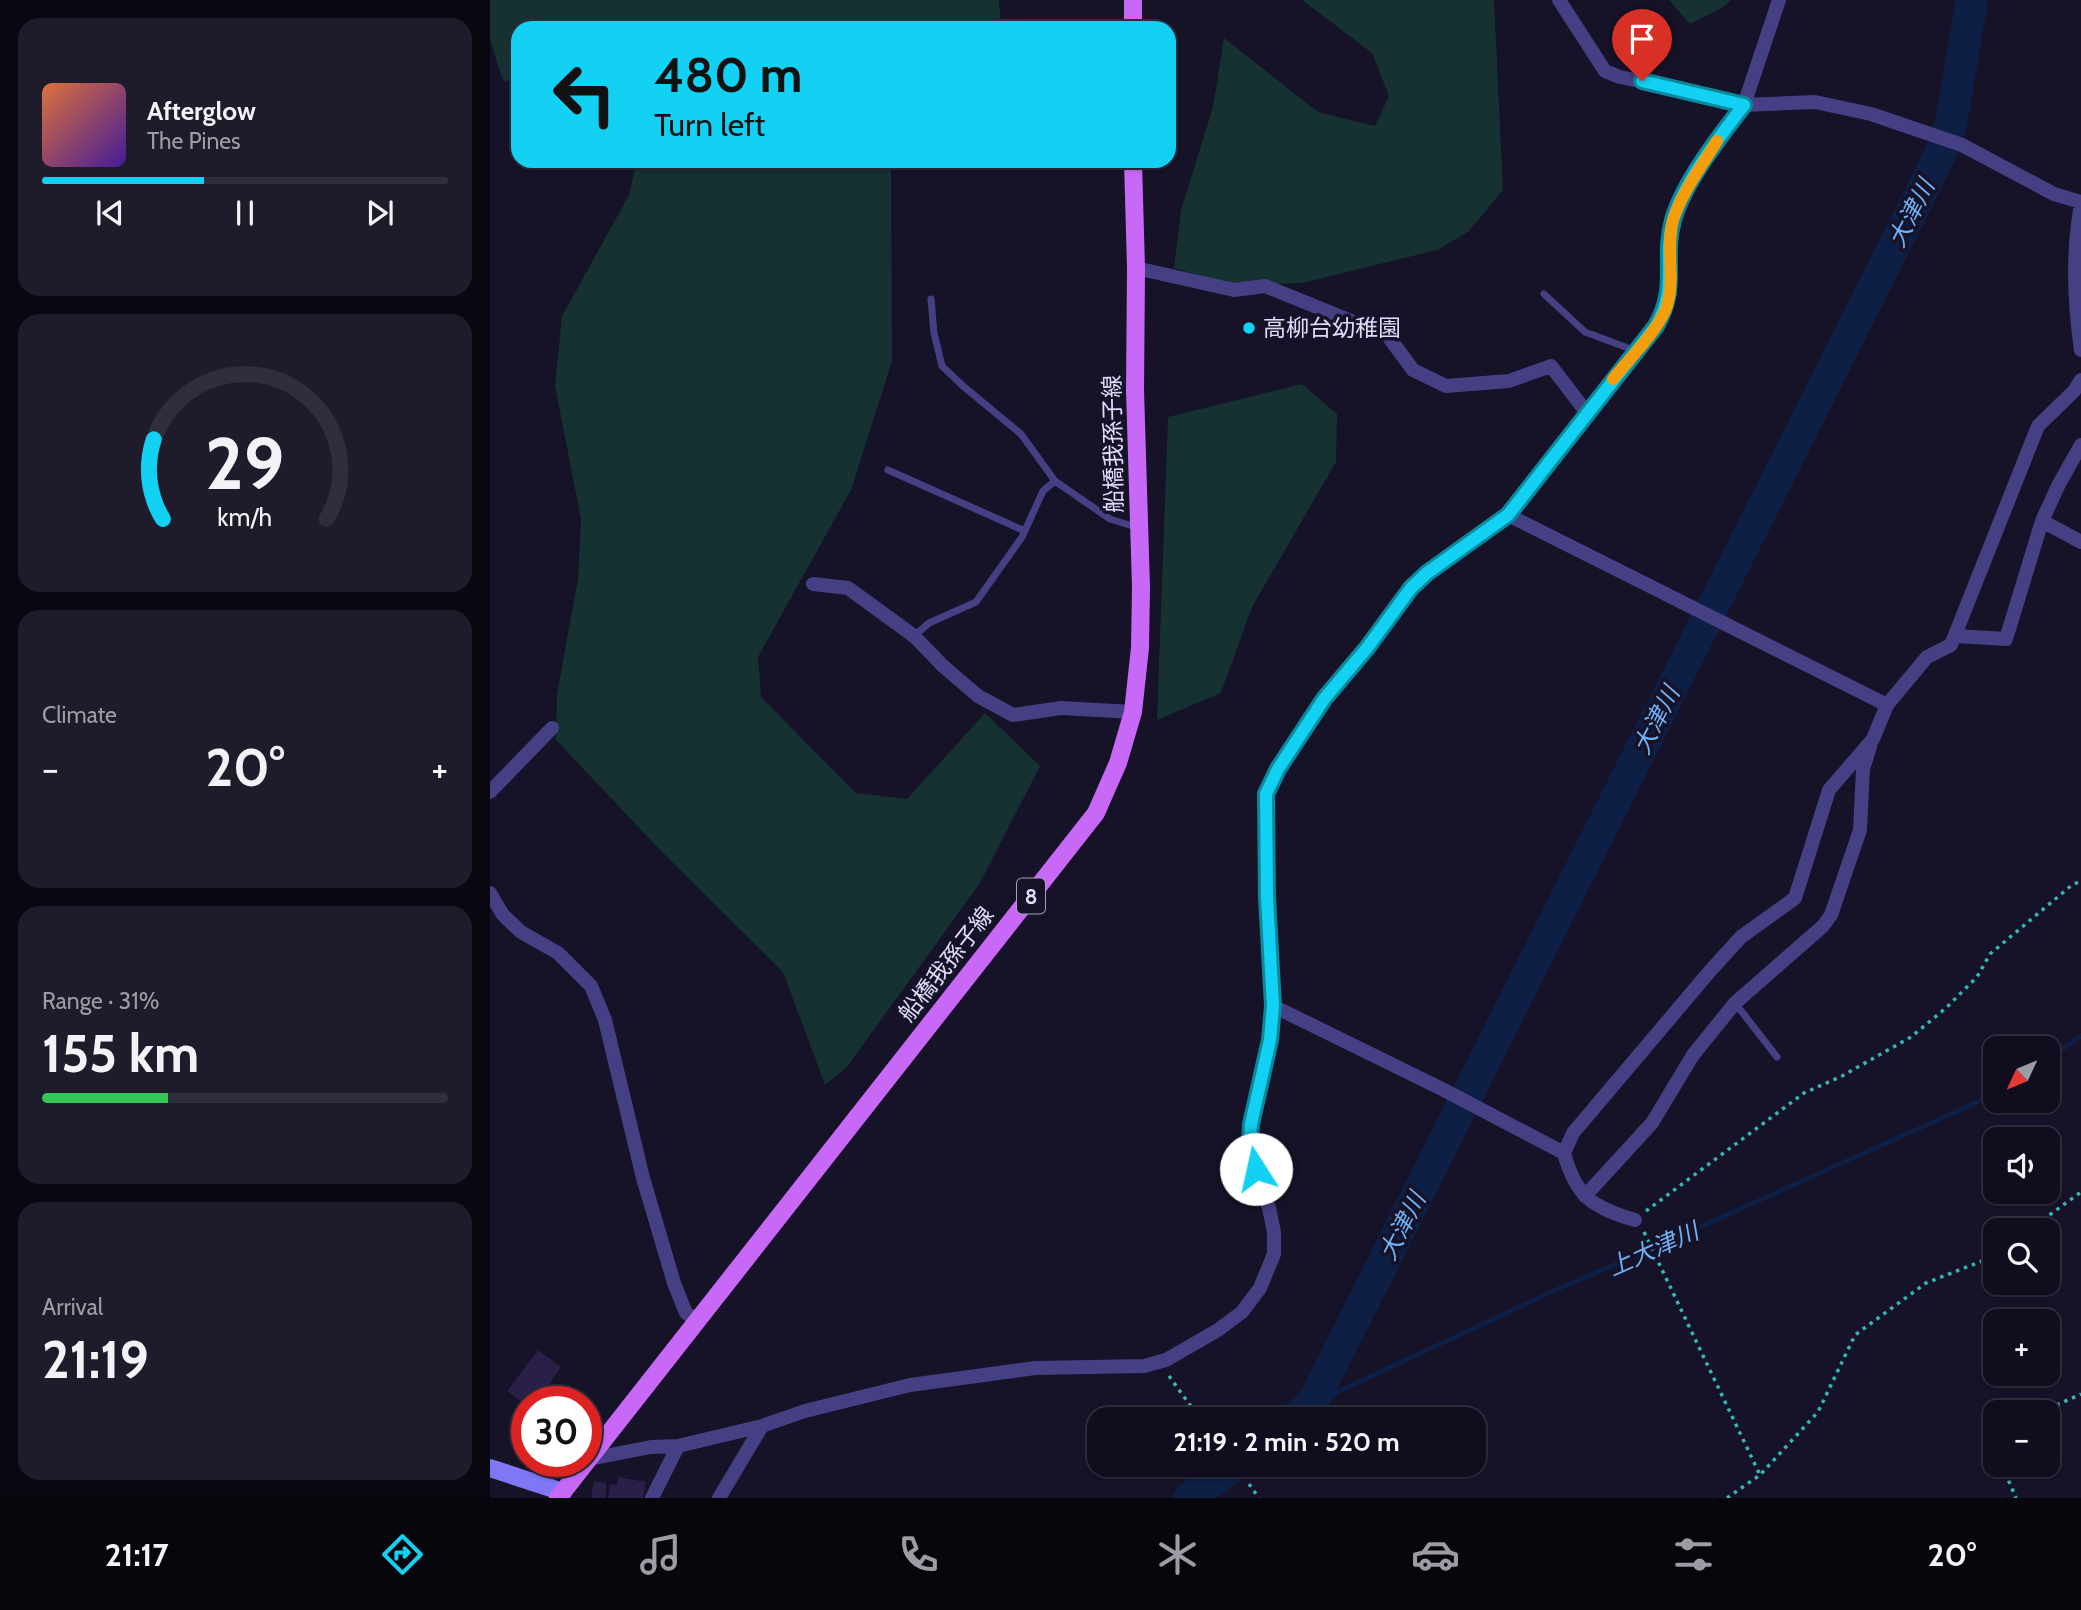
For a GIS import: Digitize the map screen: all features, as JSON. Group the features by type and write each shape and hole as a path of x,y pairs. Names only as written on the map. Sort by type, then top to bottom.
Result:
{"main road":[{"path":"1133,0 1133,21"},
{"name":"船橋我孫子線","path":"602,1442 1096,813 1118,763 1133,712 1140,649 1133,168"},
{"name":"船橋我孫子線","path":"560,1495 574,1477"}],"street":[{"path":"1559,0 1605,71 1620,77 1710,95 1744,105 1815,102 1871,114 1962,145 2054,194 2081,203 2074,272 2081,350"},
{"path":"602,1456 651,1447 678,1446 910,1385 1035,1368 1144,1366 1160,1363 1218,1330 1242,1312 1260,1288 1274,1254 1274,1232 1269,1208 1250,1140 1256,1097 1270,1040 1273,1006 1267,897 1266,794 1278,769 1324,699 1367,648 1411,588 1427,573 1508,515 1665,310 1670,293 1673,221 1683,196 1720,136 1744,105 1779,0"},
{"path":"1136,268 1234,290 1265,286 1388,335 1413,370 1446,386 1509,381 1551,366 1587,413"},
{"path":"1585,1196 1652,1123 1693,1055 1735,1003 1832,915 1860,830 1863,769 1887,705 1927,657 1951,645 2038,426 2074,391 2081,380"},
{"path":"1955,636 2006,639 2042,521 2081,445"},
{"path":"1508,515 1887,705"},
{"path":"2042,521 2081,542"},
{"path":"813,584 848,588 915,636 978,696 1013,715 1061,708 1133,712"},
{"path":"490,792 552,728"},
{"path":"1635,1220 1595,1206 1585,1196 1570,1174 1564,1153 1573,1133 1741,937 1794,898 1829,790 1873,738"},
{"path":"490,893 503,915 521,932 558,953 591,986 605,1020 643,1178 674,1283 686,1312 697,1320"},
{"path":"1273,1006 1444,1090 1564,1153"},
{"path":"719,1498 762,1426"},
{"path":"652,1498 678,1446"},
{"path":"490,1468 560,1495"}],"lane":[{"path":"1544,293 1585,332 1636,351"},
{"path":"931,299 934,333 942,366 1021,434 1055,481 1110,519 1139,528"},
{"path":"888,470 1025,531"},
{"path":"915,636 929,623 976,601 1025,531 1043,491 1055,481"},
{"path":"1735,1003 1777,1057"}],"path":[{"path":"1635,1220 1804,1093 1842,1076 1911,1037 1977,977 1990,954 2072,885 2081,881"},
{"path":"2045,1218 2081,1192"},
{"path":"1650,1241 1760,1475"},
{"path":"1727,1498 1760,1475 1818,1412 1855,1335 1926,1283 1983,1261"},
{"path":"1160,1363 1191,1407"},
{"path":"2060,1403 2081,1394"},
{"path":"2007,1477 2016,1498"},
{"path":"1249,1484 1259,1498"}],"green space":[{"path":"490,0 999,0 1000,21 511,21 511,80 503,81 490,39"},
{"path":"1302,0 1494,0 1503,190 1468,232 1437,250 1302,283 1233,285 1174,268 1181,210 1213,107 1224,38 1318,112 1375,126 1389,96 1372,53"},
{"path":"1669,0 1731,0 1722,8 1690,24"},
{"path":"635,168 891,168 892,361 851,490 758,657 761,697 856,793 907,799 985,713 1040,766 980,883 847,1067 825,1085 783,972 661,851 556,740 557,694 578,579 581,519 555,386 562,316 629,195"},
{"path":"1302,384 1337,414 1336,462 1252,607 1221,693 1157,720 1168,417"}],"building":[{"path":"538,1350 561,1367 548,1386 511,1386 511,1394 507,1391"},
{"path":"618,1477 646,1482 643,1498 608,1498 610,1484 617,1485"},
{"path":"594,1481 606,1483 606,1498 591,1498"}],"waterway":[{"name":"大津川","path":"1308,1407 1940,155 1951,124 1972,0"},
{"name":"上大津川","path":"2060,1051 2081,1036"},
{"name":"上大津川","path":"1312,1404 1551,1292 1983,1099"},
{"name":"大津川","path":"1189,1498 1218,1477"}],"slow traffic":[{"path":"1613,379 1656,326 1665,310 1670,293 1673,221 1683,196 1717,141"}],"place":[{"name":"高柳台幼稚園","path":"1249,328"}],"route":[{"path":"1256,1169 1250,1140 1251,1124 1270,1040 1273,1006 1267,897 1266,794 1292,745 1324,699 1367,648 1411,588 1427,573 1508,515 1656,326 1665,310 1670,293 1673,221 1683,196 1720,136 1744,105 1642,81"}]}
